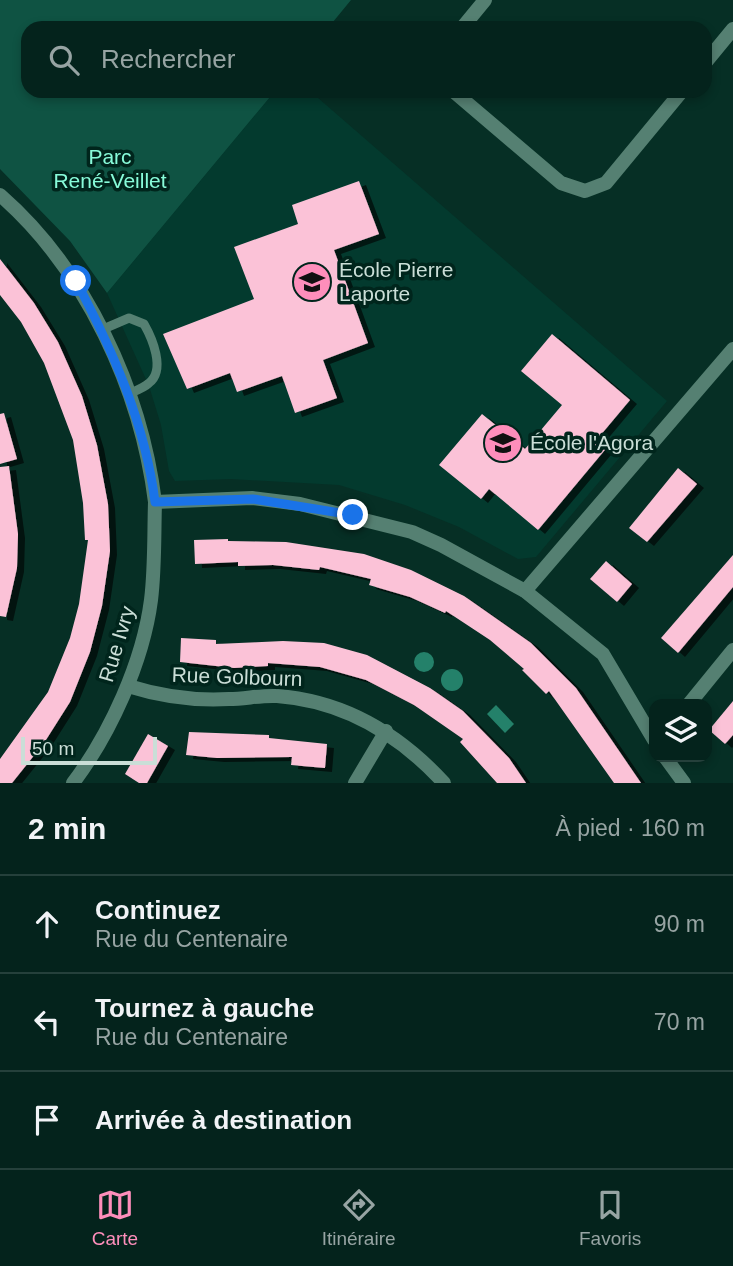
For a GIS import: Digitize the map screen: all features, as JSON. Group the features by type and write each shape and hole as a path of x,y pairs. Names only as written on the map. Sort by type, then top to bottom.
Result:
{"street":[{"path":"468,21 485,0"},
{"path":"712,54 733,29"},
{"path":"461,98 561,183 584,191 606,183 676,98"},
{"name":"Rue Ivry","path":"0,195 21,213 76,281 101,330 128,394 150,461 155,502 151,601 128,687 92,758 72,783"},
{"path":"525,591 733,349"},
{"path":"155,502 253,499 353,515 412,532 490,570 525,591 603,653 649,731"},
{"path":"693,699 733,650"},
{"name":"Rue Golbourn","path":"128,687 158,695 226,700 275,696 324,702 386,731 414,752 444,783"},
{"path":"355,783 386,731"},
{"path":"669,762 684,783"}],"lane":[{"path":"101,330 129,318 144,324 149,332 156,354 155,376 149,384 128,394"}],"shaded area":[{"name":"École Pierre Laporte","path":"269,98 318,98 667,401 536,557 518,559 459,527 405,505 339,485 231,479 175,481 169,471 161,425 149,386 107,293"},
{"path":"420,652 428,652 434,662 428,672 420,672 414,666 414,658"},
{"path":"452,669 460,672 463,680 460,688 452,691 444,688 441,680 444,672"},
{"path":"496,705 514,724 505,733 487,714"}],"green space":[{"name":"Parc René-Veillet","path":"0,0 351,0 334,21 21,21 21,98 269,98 107,293 70,241 0,169"}],"building":[{"name":"École Pierre Laporte","path":"359,181 379,234 334,250 368,343 323,360 337,398 295,413 282,376 237,392 230,373 187,389 163,334 254,299 234,247 298,224 292,205"},
{"path":"0,259 34,303 58,342 82,396 97,445 108,504 110,551 102,606 90,652 70,702 44,743 12,783 0,783 0,759 48,692 70,638 79,604 88,540 85,540 83,503 73,440 44,363 21,322 0,295"},
{"path":"552,334 630,400 599,437 609,445 538,530 489,489 481,499 439,465 482,414 525,449 562,405 521,371"},
{"path":"4,413 17,459 0,464 0,414"},
{"path":"9,466 18,534 17,568 6,617 0,616 0,467"},
{"path":"678,468 697,484 647,542 629,528"},
{"path":"194,540 286,542 364,554 411,570 464,596 531,643 576,688 641,783 614,783 549,691 546,694 522,670 524,669 490,640 446,611 445,613 410,597 369,585 371,579 320,567 319,570 273,565 238,566 238,562 195,564"},
{"path":"733,555 733,587 678,653 661,638"},
{"path":"606,561 632,584 617,602 590,579"},
{"path":"181,638 216,640 216,644 283,641 324,643 367,655 430,688 463,711 509,758 526,783 497,783 460,742 463,739 414,705 366,680 320,667 268,663 268,666 234,668 180,662"},
{"path":"733,701 733,735 725,744 712,733 712,726"},
{"path":"189,732 269,735 269,738 327,744 325,768 291,765 292,757 217,758 186,755"},
{"path":"148,734 168,746 147,783 139,783 125,774"}],"place":[{"name":"École Pierre Laporte","path":"312,282"},
{"name":"École l'Agora","path":"503,443"}],"route":[{"path":"76,281 94,315 136,413 150,461 155,502 253,499 300,504 353,515"}]}
